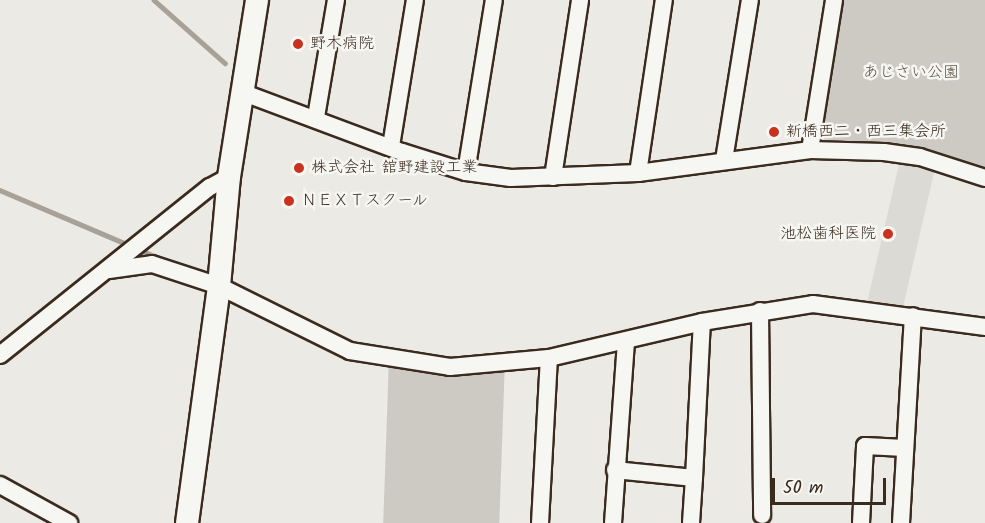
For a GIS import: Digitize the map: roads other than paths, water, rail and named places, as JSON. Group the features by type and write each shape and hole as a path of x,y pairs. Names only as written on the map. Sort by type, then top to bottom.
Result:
{"street":[{"path":"187,523 219,286 230,177 257,0"},
{"path":"315,117 336,0"},
{"path":"391,146 415,0"},
{"path":"466,172 494,0"},
{"path":"553,177 580,0"},
{"path":"638,173 664,0"},
{"path":"724,160 750,0"},
{"path":"810,150 834,0"},
{"path":"244,93 466,172 511,178 638,173 810,150 884,152 920,157 985,178"},
{"path":"0,356 210,187 230,177"},
{"path":"109,270 152,264 219,286 350,351 450,367 549,358 702,322 813,304 985,327"},
{"path":"760,311 762,516"},
{"path":"901,523 913,316"},
{"path":"691,523 702,322"},
{"path":"613,523 626,341"},
{"path":"540,523 549,358"},
{"path":"861,523 865,446 905,448"},
{"path":"615,470 694,478"},
{"path":"0,485 69,523"}],"waterway":[{"path":"154,0 225,63"},
{"path":"0,190 131,246"},
{"path":"138,249 164,260"}],"place":[{"name":"野木病院","path":"298,44"},
{"name":"新橋西二・西三集会所","path":"774,132"},
{"name":"株式会社 舘野建設工業","path":"299,168"},
{"name":"ＮＥＸＴスクール","path":"289,201"},
{"name":"池松歯科医院","path":"888,234"}],"park label":[{"name":"あじさい公園","path":"911,73"}]}
